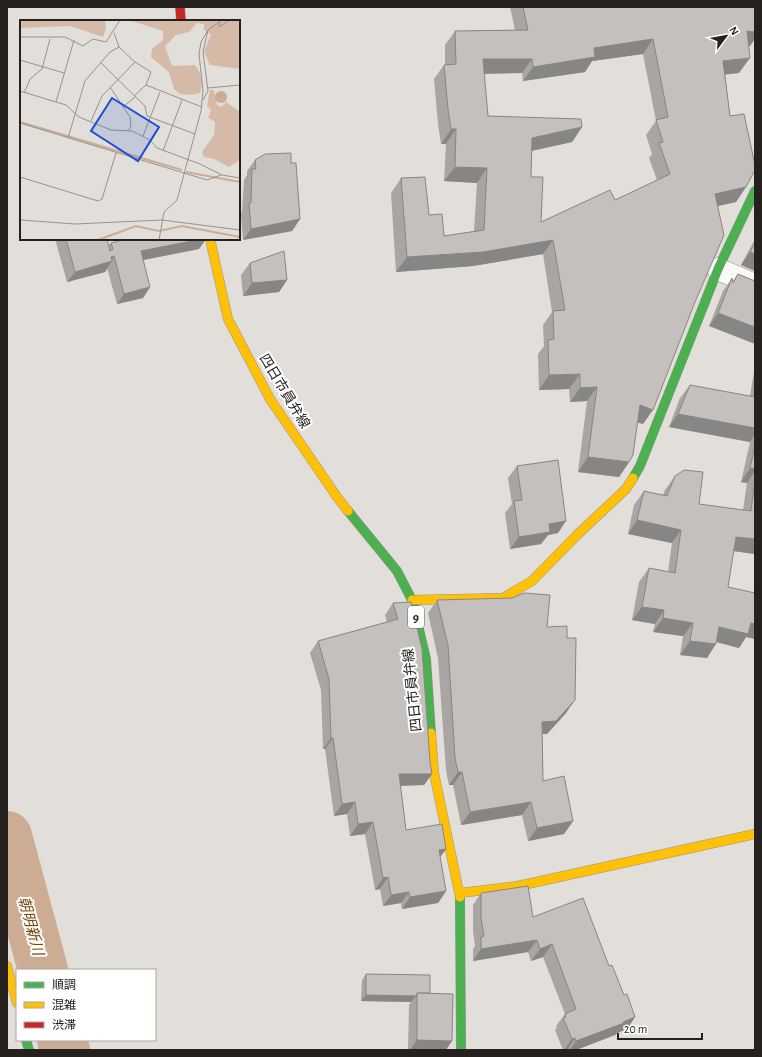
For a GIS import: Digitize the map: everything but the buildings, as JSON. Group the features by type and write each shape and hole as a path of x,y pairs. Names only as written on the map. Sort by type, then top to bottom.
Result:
{"street":[{"path":"180,7 181,20"},
{"path":"412,600 503,598 532,581 578,534 626,489 640,466 718,269 755,192"},
{"name":"四日市員弁線","path":"210,240 228,319 270,399 337,497 397,571 412,600 426,659 434,773 460,893 461,1050"},
{"path":"718,269 755,286"},
{"path":"460,893 518,886 755,834"},
{"path":"7,966 16,999"}],"waterway":[{"name":"朝明新川","path":"7,836 43,969"},
{"name":"朝明新川","path":"62,1041 65,1050"}],"traffic: fast":[{"path":"633,478 640,466 718,269 755,191"},
{"path":"348,511 397,571 412,600 426,659 431,733"},
{"path":"460,897 461,1050"},
{"path":"26,1041 29,1050"}],"traffic: slow":[{"path":"210,240 228,319 270,399 348,511"},
{"path":"412,600 503,598 532,581 578,534 626,489 633,478"},
{"path":"431,733 434,773 460,897"},
{"path":"460,893 518,886 755,834"},
{"path":"7,966 16,999"}],"traffic: jam":[{"path":"180,7 181,20"}]}
